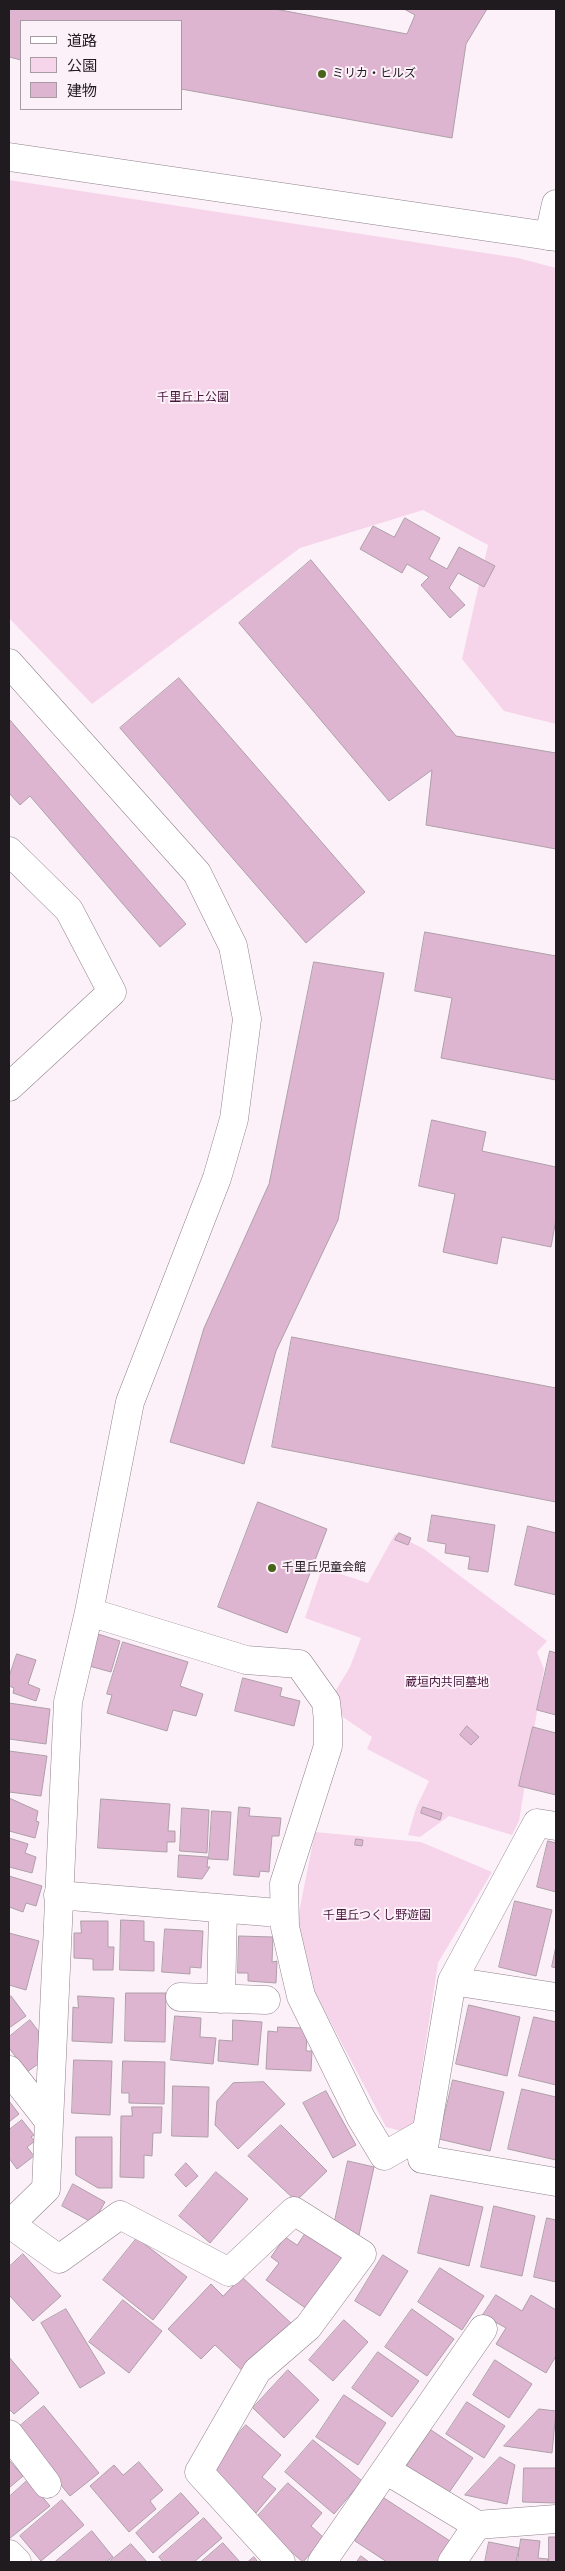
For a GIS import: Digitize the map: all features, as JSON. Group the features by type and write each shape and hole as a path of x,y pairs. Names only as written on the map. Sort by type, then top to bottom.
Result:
{"street":[{"path":"9,157 553,237 556,204"},
{"path":"9,663 197,873 233,946 247,1019 234,1119 217,1178 130,1402 89,1612 68,1702 46,2189 9,2225 59,2259 120,2215 229,2272 294,2211 362,2254 308,2327 257,2371 199,2472 281,2562"},
{"path":"9,851 69,910 112,992 9,1087"},
{"path":"89,1612 246,1660 299,1664 326,1702 328,1746 284,1884 285,1927 301,1996 361,2118 384,2156 426,2132"},
{"path":"556,1826 537,1823 452,1981 422,2159 556,2182"},
{"path":"58,1895 267,1912"},
{"path":"221,1998 223,1909"},
{"path":"452,1981 556,1997"},
{"path":"180,1997 266,2000"},
{"path":"9,2070 48,2120"},
{"path":"322,2562 483,2329"},
{"path":"9,2434 47,2484"},
{"path":"386,2470 477,2525 556,2519"},
{"path":"452,2562 477,2525"},
{"path":"9,2554 17,2562"}],"green space":[{"name":"千里丘上公園","path":"9,180 518,258 556,268 556,724 504,711 462,659 488,545 423,510 300,548 92,704 9,618"},
{"name":"蔵垣内共同墓地","path":"395,1534 424,1549 547,1641 537,1652 544,1669 519,1821 512,1835 449,1816 420,1837 408,1835 416,1808 429,1781 367,1749 372,1737 337,1713 331,1698 350,1667 361,1638 305,1618 322,1568 368,1583"},
{"name":"千里丘つくし野遊園","path":"315,1832 421,1842 492,1872 438,1963 413,2126 401,2131 386,2127 301,1966 298,1917"}],"building":[{"name":"ミリカ・ヒルズ","path":"9,9 275,9 407,34 415,15 404,9 487,9 466,44 452,138 182,89 182,20 20,20 20,60 9,57"},
{"path":"405,518 440,538 429,559 447,569 459,547 495,566 484,587 458,573 449,588 465,605 450,618 421,585 429,577 407,564 402,573 360,549 373,526 394,537"},
{"path":"311,560 456,736 556,753 556,849 426,825 432,770 389,801 239,623"},
{"path":"179,678 365,892 306,943 120,728"},
{"path":"9,719 186,924 160,947 30,796 20,805 9,793"},
{"path":"425,932 556,956 556,1080 441,1058 452,998 415,991"},
{"path":"314,962 384,973 338,1220 276,1351 244,1464 170,1442 204,1328 269,1184"},
{"path":"432,1120 486,1132 482,1151 556,1167 556,1219 551,1247 502,1237 497,1264 443,1252 455,1194 419,1186"},
{"path":"292,1337 556,1388 556,1502 272,1447"},
{"name":"千里丘児童会館","path":"258,1502 327,1529 287,1633 218,1607"},
{"path":"432,1515 495,1525 488,1572 468,1569 470,1557 445,1553 446,1544 428,1541"},
{"path":"528,1526 556,1533 556,1595 515,1585"},
{"path":"399,1533 411,1538 408,1545 395,1540"},
{"path":"98,1634 120,1641 111,1672 89,1666"},
{"path":"123,1642 188,1662 180,1686 203,1694 196,1716 173,1710 167,1731 107,1713 112,1695 107,1694"},
{"path":"550,1651 556,1653 556,1715 537,1710"},
{"path":"17,1654 36,1660 28,1684 40,1689 36,1701 13,1693 14,1688 9,1686 9,1677"},
{"path":"243,1678 282,1688 280,1696 300,1701 294,1726 235,1711"},
{"path":"9,1703 50,1709 46,1744 9,1739"},
{"path":"467,1726 479,1737 471,1745 460,1735"},
{"path":"533,1727 556,1733 556,1795 519,1786"},
{"path":"9,1751 47,1756 41,1796 9,1792"},
{"path":"9,1798 38,1811 36,1821 39,1822 35,1838 9,1831"},
{"path":"101,1799 170,1804 168,1831 175,1831 175,1842 167,1842 167,1852 98,1848"},
{"path":"239,1807 250,1808 249,1816 281,1818 279,1836 272,1836 269,1872 260,1871 259,1877 234,1875"},
{"path":"423,1807 442,1813 440,1820 421,1813"},
{"path":"182,1808 209,1810 207,1853 180,1851"},
{"path":"212,1811 231,1812 228,1860 209,1859"},
{"path":"9,1838 28,1844 25,1853 36,1857 32,1873 9,1867"},
{"path":"356,1839 363,1840 362,1846 355,1845"},
{"path":"548,1841 556,1843 556,1892 537,1887"},
{"path":"179,1855 208,1857 207,1867 210,1867 202,1879 178,1877"},
{"path":"9,1876 42,1886 36,1906 26,1903 23,1912 9,1907"},
{"path":"515,1901 552,1910 536,1976 499,1967"},
{"path":"121,1920 144,1921 144,1941 154,1942 154,1971 120,1970"},
{"path":"81,1921 108,1921 108,1947 114,1947 113,1970 93,1970 93,1959 74,1958 74,1933 81,1933"},
{"path":"165,1929 203,1931 201,1968 190,1967 190,1974 162,1972"},
{"path":"9,1933 39,1941 26,1990 9,1985"},
{"path":"239,1936 273,1937 272,1962 277,1961 276,1983 248,1981 248,1973 238,1973"},
{"path":"556,1946 556,1968 552,1967"},
{"path":"126,1993 166,1993 165,2042 125,2041"},
{"path":"11,1996 26,2016 9,2028 9,1998"},
{"path":"78,1996 114,1998 112,2043 72,2041 73,2007 78,2008"},
{"path":"469,2005 520,2017 507,2076 456,2064"},
{"path":"175,2016 201,2018 200,2037 216,2038 213,2064 171,2060"},
{"path":"534,2017 556,2022 556,2085 519,2076"},
{"path":"30,2020 39,2032 38,2064 27,2072 9,2048 9,2037"},
{"path":"233,2020 262,2022 258,2065 218,2061 219,2040 232,2041"},
{"path":"278,2027 302,2028 307,2036 306,2051 312,2051 311,2071 266,2069 268,2031 277,2032"},
{"path":"74,2060 112,2061 110,2115 72,2113"},
{"path":"123,2061 165,2062 164,2104 129,2103 129,2093 122,2093"},
{"path":"453,2080 504,2092 490,2151 439,2139"},
{"path":"264,2082 285,2104 238,2149 215,2125 217,2101 233,2083"},
{"path":"173,2086 209,2087 208,2137 172,2136"},
{"path":"522,2089 556,2097 556,2160 508,2149"},
{"path":"326,2091 356,2145 333,2158 303,2103"},
{"path":"9,2101 19,2114 9,2122"},
{"path":"132,2107 162,2107 161,2133 153,2133 152,2156 144,2155 144,2178 120,2177 121,2116 132,2116"},
{"path":"22,2120 34,2135 31,2137 35,2141 27,2147 34,2156 17,2169 9,2158 9,2130"},
{"path":"281,2125 327,2171 296,2201 248,2156"},
{"path":"76,2137 112,2137 112,2188 98,2188 76,2175"},
{"path":"348,2161 374,2167 359,2235 333,2230"},
{"path":"186,2163 198,2176 186,2187 175,2175"},
{"path":"216,2172 248,2199 210,2243 179,2216"},
{"path":"73,2184 105,2202 93,2223 62,2206"},
{"path":"431,2195 483,2207 469,2266 418,2253"},
{"path":"494,2206 535,2216 522,2276 481,2267"},
{"path":"547,2218 556,2220 556,2282 534,2277"},
{"path":"307,2231 348,2260 311,2312 266,2280 279,2263 271,2257 285,2237 297,2245"},
{"path":"137,2238 187,2277 153,2320 103,2280"},
{"path":"23,2254 61,2296 33,2321 9,2295 9,2267"},
{"path":"383,2255 408,2271 380,2316 355,2301"},
{"path":"440,2268 484,2296 462,2330 418,2302"},
{"path":"242,2277 294,2326 247,2375 215,2345 201,2359 168,2329 211,2284 223,2296"},
{"path":"496,2295 522,2311 531,2295 556,2310 556,2356 546,2373 496,2344 506,2328 483,2315"},
{"path":"123,2300 162,2331 129,2373 89,2342"},
{"path":"66,2309 105,2373 80,2388 41,2323"},
{"path":"412,2309 454,2339 427,2376 385,2347"},
{"path":"344,2320 368,2342 333,2381 309,2360"},
{"path":"378,2352 419,2381 392,2417 352,2388"},
{"path":"9,2357 39,2393 14,2414 9,2409"},
{"path":"495,2360 532,2384 509,2418 473,2395"},
{"path":"288,2370 319,2400 284,2438 253,2408"},
{"path":"344,2395 386,2423 358,2465 316,2437"},
{"path":"467,2402 505,2426 484,2458 446,2434"},
{"path":"44,2406 99,2473 70,2496 15,2430"},
{"path":"539,2409 556,2411 552,2453 504,2446"},
{"path":"246,2425 281,2455 262,2477 276,2489 256,2513 207,2471"},
{"path":"431,2430 473,2458 448,2494 407,2466"},
{"path":"313,2440 362,2481 334,2514 285,2472"},
{"path":"500,2457 515,2465 507,2504 465,2495"},
{"path":"9,2460 23,2476 9,2488"},
{"path":"139,2462 163,2490 150,2501 156,2509 129,2532 90,2486 114,2465 123,2475"},
{"path":"524,2468 556,2468 556,2503 523,2502"},
{"path":"28,2480 50,2506 9,2539 9,2497"},
{"path":"288,2483 322,2513 311,2526 324,2538 303,2562 254,2520"},
{"path":"181,2493 199,2513 153,2553 136,2533"},
{"path":"384,2498 450,2541 437,2562 387,2562 355,2541"},
{"path":"62,2500 84,2525 41,2561 20,2536"},
{"path":"204,2518 222,2538 194,2562 163,2562 159,2557"},
{"path":"92,2531 113,2557 106,2562 55,2562"},
{"path":"549,2537 556,2537 556,2562 549,2562"},
{"path":"521,2539 540,2541 538,2558 548,2559 547,2562 518,2562"},
{"path":"489,2542 519,2548 516,2562 485,2562"},
{"path":"223,2543 240,2562 201,2562"},
{"path":"131,2544 147,2562 109,2562"},
{"path":"361,2556 369,2562 357,2562"},
{"path":"254,2557 258,2562 248,2562"}],"place":[{"name":"ミリカ・ヒルズ","path":"322,74"},
{"name":"千里丘児童会館","path":"272,1568"}]}
